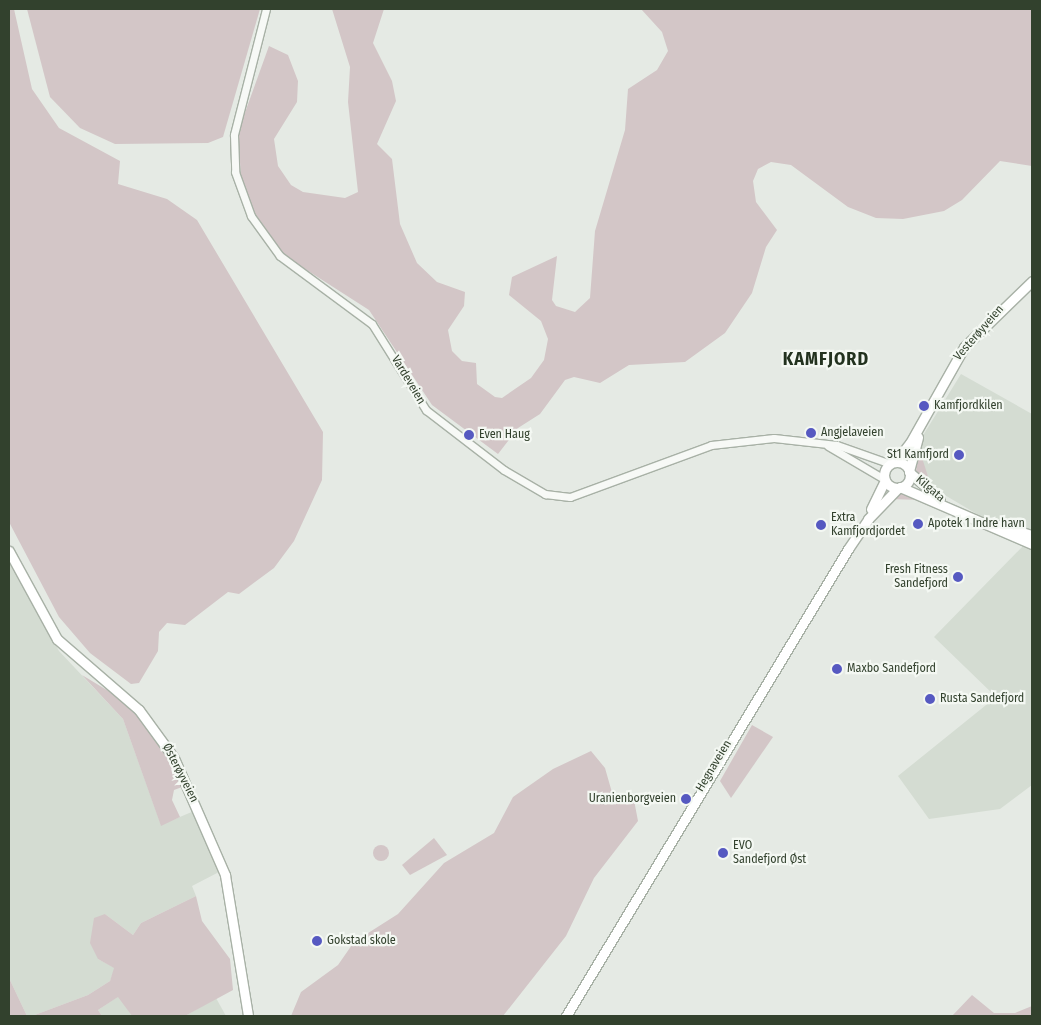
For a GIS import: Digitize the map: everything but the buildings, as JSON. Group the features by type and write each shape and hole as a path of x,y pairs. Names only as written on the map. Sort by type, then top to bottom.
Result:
{"main road":[{"name":"Vesterøyveien","path":"885,480 893,463 923,420 964,347 1032,281"},
{"name":"Vesterøyveien","path":"899,488 908,481 923,420"},
{"name":"Kilgata","path":"893,463 909,471 950,506"},
{"name":"Kilgata","path":"885,480 899,488 950,506 1032,544"},
{"name":"Hegnaveien","path":"566,1016 708,775 868,519 885,480"},
{"name":"Hegnaveien","path":"868,519 899,488"},
{"name":"Kilgata","path":"984,521 1032,535"},
{"name":"Østerøyveien","path":"9,551 57,639 139,710 174,758 225,875 248,1016"}],"street":[{"name":"Vardeveien","path":"266,9 234,125 234,163 242,195 262,235 280,256 372,324 414,395 447,428 520,482 562,497 588,492 723,442 774,438 827,446 893,463"},
{"name":"Vardeveien","path":"827,446 885,480"}],"shaded area":[{"path":"9,9 14,9 32,89 59,128 120,161 118,184 167,199 197,220 323,432 322,480 294,541 274,568 239,594 228,592 185,625 167,623 159,632 158,651 139,683 131,684 90,653 59,617 9,522"},
{"path":"27,9 260,9 223,137 208,143 115,144 80,128 50,97"},
{"path":"332,9 384,9 373,43 392,81 396,101 377,144 392,159 400,224 417,263 437,282 465,292 464,306 448,330 452,351 462,361 476,363 477,384 495,397 502,398 531,378 544,360 548,339 541,321 509,295 512,277 557,256 552,300 556,306 575,312 590,298 595,231 625,130 628,89 657,70 668,51 662,32 641,9 1032,9 1032,166 1000,161 962,200 944,211 903,219 876,218 848,207 791,165 771,162 758,169 753,181 756,202 777,230 766,247 752,293 725,333 685,362 629,365 600,383 574,377 565,380 540,414 518,428 498,454 432,405 369,310 288,258 272,241 242,193 238,132 269,46 288,55 298,81 297,102 274,139 278,166 291,185 303,192 345,198 358,192 348,102 350,67"},
{"path":"961,374 1032,414 1032,532 982,517 926,484 918,456 922,437"},
{"path":"919,448 930,483 929,486 916,471"},
{"path":"902,493 908,493 922,500 888,499"},
{"path":"1023,546 1032,550 1032,785 1000,809 929,819 898,776 996,697 934,637"},
{"path":"9,561 59,651 123,719 161,825 194,811 219,872 192,886 196,896 141,923 133,935 105,914 98,959 115,968 110,981 88,995 32,1016 27,1016 9,978"},
{"path":"82,675 115,695 147,725 162,747 182,787 174,790 172,800 180,817 161,826 123,719"},
{"path":"752,725 773,737 731,798 720,781"},
{"path":"591,751 605,768 613,796 634,800 638,821 594,878 566,936 503,1016 291,1016 301,992 338,965 354,942 398,914 444,863 494,833 513,797 553,769"},
{"path":"434,838 447,855 410,875 402,865"},
{"path":"378,845 384,845 389,850 387,859 378,861 373,856 373,850"},
{"path":"196,896 202,921 230,959 233,990 185,1016 132,1016 118,997 98,1010 102,1016 32,1016 88,995 110,981 114,968 98,959 90,943 94,918 105,914 133,935 141,923"},
{"path":"9,978 27,1016 9,1016"},
{"path":"972,995 994,1013 1015,1013 1032,1006 1032,1016 952,1016"},
{"path":"119,996 132,1016 102,1016 98,1010"},
{"path":"216,998 226,1016 185,1016"}],"place":[{"name":"Kamfjordkilen","path":"924,406"},
{"name":"Angjelaveien","path":"811,433"},
{"name":"Even Haug","path":"469,435"},
{"name":"St1 Kamfjord","path":"959,455"},
{"name":"Apotek 1 Indre havn","path":"918,524"},
{"name":"Extra Kamfjordjordet","path":"821,525"},
{"name":"Fresh Fitness Sandefjord","path":"958,577"},
{"name":"Maxbo Sandefjord","path":"837,669"},
{"name":"Rusta Sandefjord","path":"930,699"},
{"name":"Uranienborgveien","path":"686,799"},
{"name":"EVO Sandefjord Øst","path":"723,853"},
{"name":"Gokstad skole","path":"317,941"}],"district":[{"name":"KAMFJORD","path":"826,359"}]}
